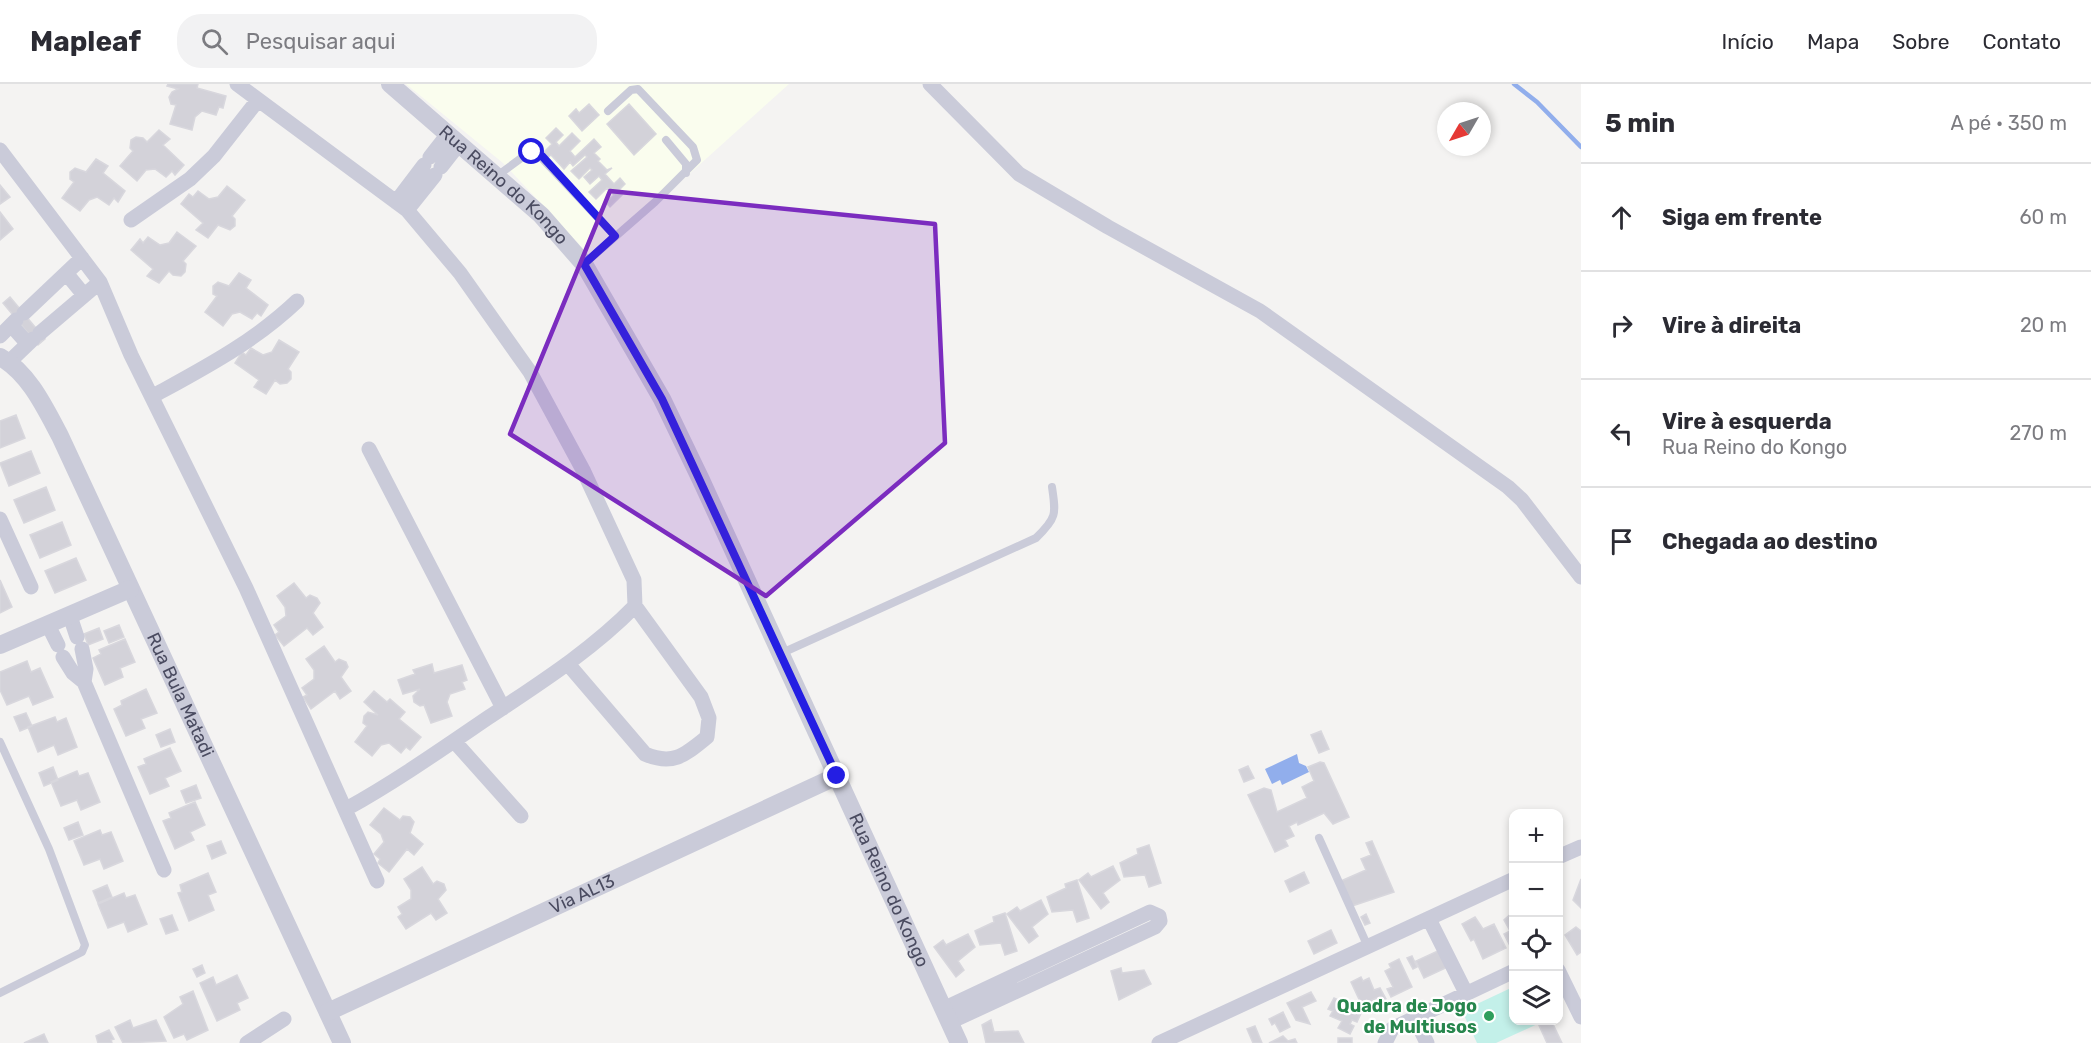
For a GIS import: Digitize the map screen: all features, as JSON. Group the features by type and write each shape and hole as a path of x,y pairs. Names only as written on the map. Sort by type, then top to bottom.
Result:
{"street":[{"path":"237,84 401,206 460,273 530,372 583,470 634,580 635,606 701,697 708,718 707,737 675,759 658,760 645,754 568,664"},
{"name":"Rua Reino do Kongo","path":"390,84 541,215 584,264 662,399 782,653 959,1043"},
{"path":"930,84 1019,174 1108,227 1260,310 1508,487 1522,500 1581,577"},
{"path":"131,220 198,171 214,156 258,100"},
{"path":"401,206 454,139"},
{"path":"0,150 100,282 132,355 246,588 377,881"},
{"path":"0,336 82,258"},
{"path":"66,273 84,295"},
{"path":"4,360 100,282"},
{"path":"153,396 235,350 270,327 297,301"},
{"path":"17,319 33,338"},
{"name":"Rua Bula Matadi","path":"4,360 40,399 50,417 342,1043"},
{"path":"369,449 503,708"},
{"path":"0,519 4,541 31,587"},
{"path":"0,645 130,589"},
{"path":"346,809 454,741 568,664 635,606"},
{"path":"70,616 86,669 84,682"},
{"path":"48,625 73,673 84,682 164,870"},
{"path":"454,741 521,816"},
{"name":"Via AL13","path":"328,1012 837,776"},
{"path":"1563,855 1581,847"},
{"path":"1159,1043 1509,881"},
{"path":"1150,912 1159,916 1160,921 1155,927 946,1016 1150,912"},
{"path":"1429,919 1466,993"},
{"path":"1558,971 1581,1017"},
{"path":"1385,1043 1392,1029 1509,973"},
{"path":"1415,1018 1426,1043"},
{"path":"247,1043 284,1019"}],"lane":[{"path":"608,111 631,90 638,89 694,149 697,160"},
{"path":"666,140 684,161 687,170 684,176"},
{"path":"496,176 524,156 536,152 615,236"},
{"path":"684,161 691,164 697,160"},
{"path":"584,264 684,176 697,160"},
{"path":"782,653 1036,538 1048,526 1056,513 1052,487"},
{"path":"0,742 49,849 85,945 82,952 0,993"},
{"path":"1319,838 1368,947"}],"highlighted area":[{"path":"610,191 935,224 945,443 766,596 510,434"}],"shaded area":[{"path":"406,84 789,84 594,260 503,163"},
{"name":"Quadra de Jogo de Multiusos","path":"1509,989 1509,1025 1535,1025 1496,1043 1477,1043 1462,1011"}],"water":[{"path":"1297,754 1299,763 1306,766 1309,772 1282,785 1280,780 1272,784 1265,769"}],"building":[{"path":"168,84 198,84 197,88 226,96 223,108 219,107 216,115 202,111 195,117 192,130 170,124 176,105 171,104 169,97 178,89 167,86"},
{"path":"589,104 599,115 582,131 569,116 576,109 579,113"},
{"path":"629,104 656,134 634,155 607,124"},
{"path":"556,128 563,135 556,142 559,146 572,133 580,141 570,151 575,157 594,139 601,147 594,153 600,159 598,161 607,170 612,168 605,174 614,184 620,178 625,184 618,191 622,195 610,207 606,202 614,195 607,188 596,199 589,192 602,180 599,176 590,184 584,177 592,170 590,168 579,179 571,171 587,157 585,155 573,166 570,162 564,169 551,155 547,158 543,153 552,144 546,138"},
{"path":"159,130 170,139 163,145 184,165 175,175 172,171 166,177 155,169 146,170 137,181 120,166 133,151 130,148 131,140 136,137 143,138 147,142"},
{"path":"96,159 108,166 103,173 125,191 118,202 114,198 109,205 97,197 89,200 80,211 62,198 74,182 70,179 70,172 75,168 86,172"},
{"path":"0,185 10,197 0,204"},
{"path":"227,186 245,200 232,216 235,219 235,226 230,230 218,225 208,238 196,230 203,223 181,204 189,194 193,197 198,191 209,199 218,197"},
{"path":"0,212 13,229 0,240"},
{"path":"177,232 196,246 183,261 186,264 185,272 181,276 173,275 169,271 159,283 147,276 153,269 131,250 140,239 143,243 148,237 160,245 169,243"},
{"path":"239,273 251,280 246,288 268,305 261,316 257,313 252,319 240,312 232,314 223,326 205,312 217,296 213,294 213,286 218,282 229,286"},
{"path":"10,297 45,339 38,345 3,303"},
{"path":"279,340 299,352 288,369 291,372 291,379 287,383 280,384 275,380 266,394 254,387 259,380 235,363 242,352 246,355 251,348 263,355 272,352"},
{"path":"16,415 25,438 0,448 0,421"},
{"path":"31,451 40,473 9,486 0,463"},
{"path":"46,487 55,510 24,523 14,500"},
{"path":"62,522 71,545 40,558 30,535"},
{"path":"76,558 86,580 55,593 45,571"},
{"path":"0,580 12,607 0,613"},
{"path":"294,583 306,598 310,595 317,598 320,603 313,613 323,627 313,635 307,628 284,646 275,635 279,632 274,625 286,616 285,607 277,596"},
{"path":"119,625 124,637 109,643 104,631"},
{"path":"99,628 103,639 88,645 84,634"},
{"path":"125,639 135,662 120,668 123,677 105,685 93,658 101,654 99,650"},
{"path":"324,646 335,662 339,659 346,662 348,667 341,677 351,691 340,699 335,691 311,709 303,697 307,695 302,688 314,679 314,670 306,659"},
{"path":"27,661 31,672 40,668 53,697 33,705 29,696 7,705 0,690 0,672"},
{"path":"432,664 434,673 462,665 467,680 462,682 465,689 450,694 447,702 452,716 431,723 424,705 420,706 414,702 413,696 420,689 403,694 398,680 415,674 413,670"},
{"path":"146,689 157,713 141,719 145,728 126,736 114,709 122,705 121,701"},
{"path":"374,691 387,702 390,699 405,712 399,719 421,737 410,750 406,747 401,753 389,743 381,745 372,756 355,742 367,726 363,723 364,716 368,712 378,715 364,702"},
{"path":"26,713 32,726 20,731 14,717"},
{"path":"55,717 57,722 66,718 77,747 58,755 54,745 38,752 28,727"},
{"path":"170,729 175,742 161,747 156,735"},
{"path":"1321,731 1329,749 1319,753 1311,735"},
{"path":"170,748 181,771 165,778 169,786 150,794 138,767 146,764 144,759"},
{"path":"1320,762 1324,763 1349,817 1333,824 1324,813 1298,825 1297,822 1289,826 1294,836 1285,840 1288,846 1275,852 1248,795 1264,788 1271,790 1277,812 1307,798 1302,787 1314,781 1308,767"},
{"path":"1248,766 1254,778 1244,782 1239,770"},
{"path":"53,767 58,780 44,786 39,773"},
{"path":"77,771 79,776 88,773 100,802 81,810 77,800 61,806 51,782"},
{"path":"196,785 201,798 186,803 181,791"},
{"path":"195,802 205,825 190,832 194,840 175,849 163,821 171,818 169,813"},
{"path":"384,808 400,820 403,816 410,817 414,822 410,833 423,844 414,855 407,849 389,872 378,863 380,859 374,854 384,842 381,834 370,825"},
{"path":"78,822 83,835 69,840 64,828"},
{"path":"100,830 102,835 111,832 123,861 104,869 100,859 84,865 74,841"},
{"path":"221,841 226,853 212,859 207,846"},
{"path":"1372,841 1394,892 1352,906 1341,881 1366,870 1361,859 1371,855 1366,843"},
{"path":"1149,845 1161,883 1149,887 1145,875 1124,877 1120,863 1138,854 1137,849"},
{"path":"1113,866 1120,880 1103,893 1109,902 1101,909 1079,880 1088,873 1091,877"},
{"path":"422,867 433,884 437,881 444,884 446,890 438,899 447,913 436,920 431,913 406,929 398,917 402,914 398,907 411,899 411,890 404,879"},
{"path":"1304,872 1309,883 1290,892 1285,881"},
{"path":"208,873 216,892 208,895 214,910 189,921 178,893 182,892 180,885"},
{"path":"1581,879 1581,908 1573,900"},
{"path":"1077,880 1089,918 1077,922 1073,910 1052,912 1047,897 1066,888 1065,884"},
{"path":"107,885 112,897 98,903 93,891"},
{"path":"124,893 126,898 135,895 147,924 128,932 124,922 108,928 98,904"},
{"path":"1041,900 1048,914 1032,927 1038,936 1029,943 1007,914 1017,907 1020,911"},
{"path":"1005,913 1017,951 1005,955 1001,943 980,945 975,931 994,922 993,917"},
{"path":"1366,914 1370,923 1365,925 1361,917"},
{"path":"172,915 178,930 166,934 160,919"},
{"path":"1509,916 1509,929 1504,920"},
{"path":"1475,917 1483,929 1494,924 1506,948 1483,959 1474,939 1471,941 1462,924"},
{"path":"1576,927 1581,931 1581,952 1577,955 1565,935"},
{"path":"1331,930 1337,943 1314,954 1308,941"},
{"path":"1509,932 1509,944 1504,934"},
{"path":"968,934 975,947 958,961 964,970 956,977 934,947 943,940 946,945"},
{"path":"1442,949 1450,966 1424,978 1416,961"},
{"path":"1412,956 1417,967 1413,969 1407,958"},
{"path":"1399,959 1412,987 1391,997 1387,989 1393,987 1385,971 1391,968 1389,964"},
{"path":"202,965 205,973 197,977 193,969"},
{"path":"1121,968 1122,973 1144,970 1151,984 1119,1000 1111,971"},
{"path":"237,975 248,998 237,1003 240,1010 217,1021 200,983 213,977 216,985"},
{"path":"1361,977 1363,981 1369,978 1374,990 1380,988 1386,999 1379,1002 1377,998 1372,1000 1374,1005 1364,1010 1351,982"},
{"path":"193,991 208,1030 187,1040 184,1034 174,1038 164,1017 183,1004 180,997"},
{"path":"1311,992 1316,1001 1302,1007 1310,1024 1296,1020 1287,1003"},
{"path":"1334,998 1362,1011 1357,1022 1352,1020 1350,1024 1354,1026 1350,1034 1338,1028 1342,1021 1330,1016 1333,1011 1328,1009"},
{"path":"1283,1012 1290,1027 1280,1032 1275,1023 1272,1025 1269,1019"},
{"path":"130,1020 133,1028 156,1020 166,1041 123,1043 115,1027"},
{"path":"991,1020 994,1032 1018,1031 1024,1043 986,1043 982,1025"},
{"path":"1539,1025 1553,1025 1562,1043 1547,1043"},
{"path":"1255,1026 1262,1043 1253,1043 1247,1029"},
{"path":"109,1030 114,1039 111,1040 112,1043 98,1043 96,1036"},
{"path":"44,1034 48,1043 24,1043"},
{"path":"1283,1036 1288,1041 1295,1039 1297,1043 1269,1043"},
{"path":"1338,1038 1352,1038 1352,1043 1338,1043"}],"waterway":[{"path":"1514,84 1537,102 1581,147"}],"place":[{"name":"Quadra de Jogo de Multiusos","path":"1489,1016"}],"route":[{"path":"532,152 542,156 615,236 584,264 662,399 782,653 837,776"}]}
